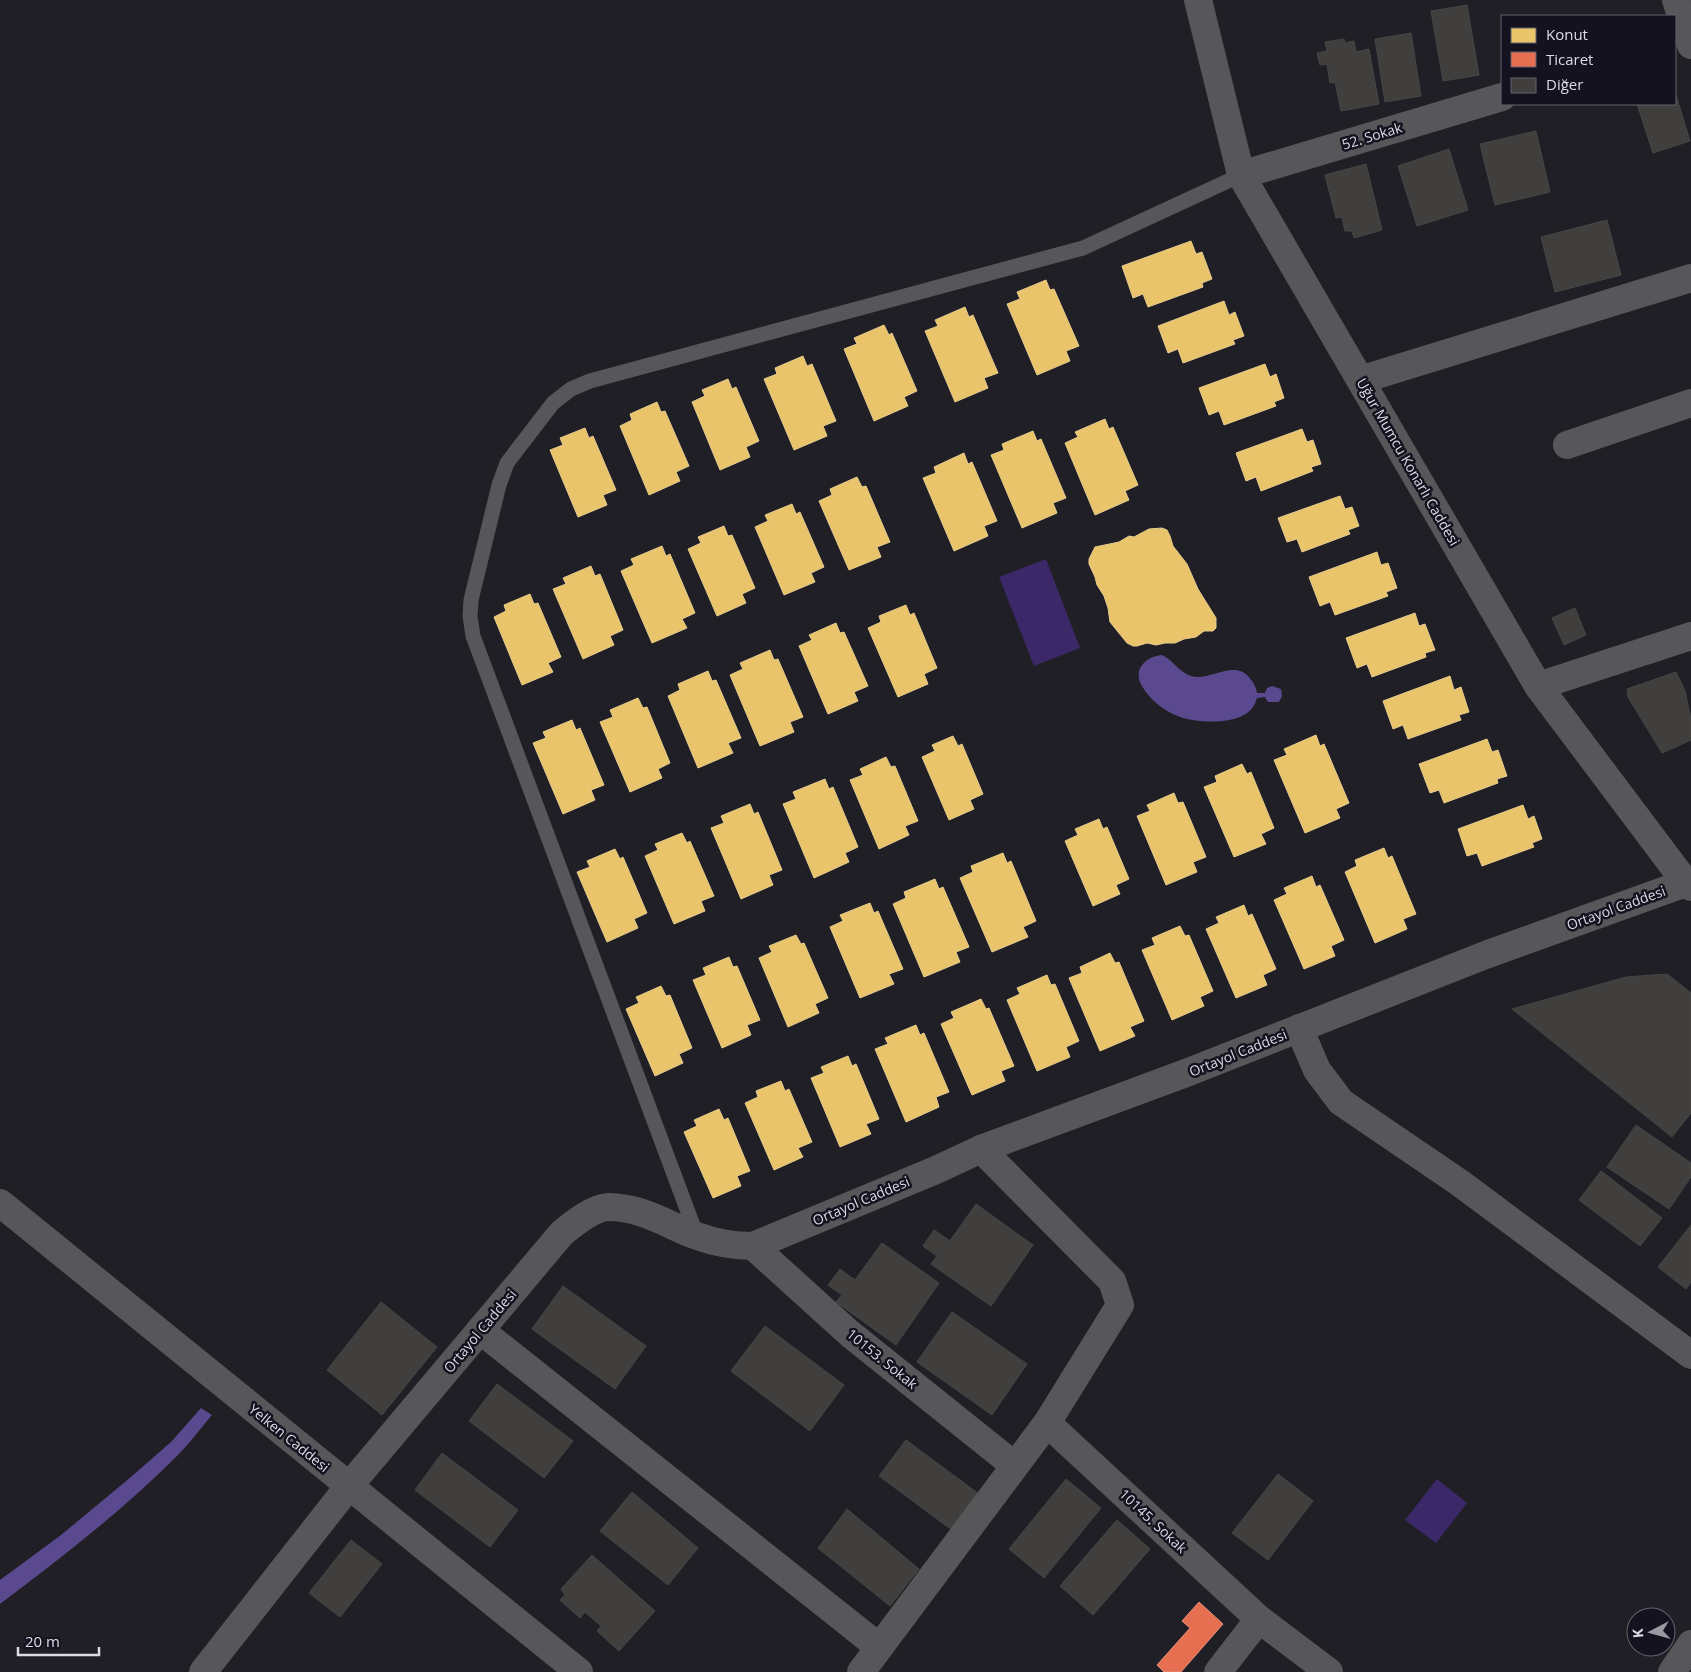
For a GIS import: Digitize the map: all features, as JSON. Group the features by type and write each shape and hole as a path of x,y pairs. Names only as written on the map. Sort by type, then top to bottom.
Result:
{"street":[{"name":"Uğur Mumcu Konarlı Caddesi","path":"1198,0 1241,175 1538,686 1689,884"},
{"path":"1676,0 1687,43"},
{"name":"52. Sokak","path":"1241,175 1501,97"},
{"path":"1360,380 1691,278"},
{"path":"1567,445 1691,403"},
{"path":"1538,686 1691,636"},
{"name":"Ortayol Caddesi","path":"203,1672 349,1486 562,1233 583,1217 608,1207 645,1213 697,1236 728,1245 753,1246 936,1170 981,1149 1186,1073 1488,954 1689,884"},
{"path":"1299,1028 1317,1070 1341,1102 1460,1183 1691,1355"},
{"path":"861,1672 1047,1423 1120,1305 1112,1281 981,1149"},
{"name":"Yelken Caddesi","path":"0,1203 579,1672"},
{"name":"10153. Sokak","path":"753,1246 850,1333 1015,1466"},
{"path":"480,1330 879,1647"},
{"name":"10145. Sokak","path":"1047,1423 1259,1619 1329,1672"},
{"path":"1218,1672 1259,1619"},
{"path":"1672,1672 1691,1644"}],"lane":[{"path":"697,1236 472,636 471,600 499,485 507,462 553,403 571,389 590,381 1083,248 1241,175"}],"shaded area":[{"path":"1046,559 1080,648 1034,666 999,577"},
{"path":"1162,655 1191,676 1198,677 1235,670 1248,676 1254,684 1257,693 1265,693 1267,688 1272,686 1281,689 1282,696 1279,702 1268,702 1265,697 1257,698 1253,707 1247,713 1229,720 1201,721 1179,717 1168,712 1155,702 1139,680 1142,665 1151,658"},
{"path":"201,1408 212,1415 177,1456 113,1515 0,1604 0,1580 61,1535 131,1477 172,1441"},
{"path":"1437,1479 1467,1503 1436,1543 1405,1520"}],"building: Konut":[{"path":"1191,241 1196,254 1202,252 1212,279 1202,283 1203,287 1148,307 1143,294 1133,298 1122,266"},
{"path":"1046,280 1050,290 1054,289 1079,346 1066,351 1070,361 1037,375 1007,304 1020,299 1017,292"},
{"path":"1224,301 1229,315 1235,312 1244,336 1233,340 1235,344 1183,363 1178,349 1168,353 1158,326"},
{"path":"965,307 969,317 973,315 998,373 984,378 988,388 955,402 925,331 938,326 935,320"},
{"path":"884,325 889,335 892,333 917,391 904,397 908,406 874,421 844,349 857,344 854,338"},
{"path":"803,356 807,366 812,364 836,421 823,426 827,436 794,450 764,379 777,374 775,368"},
{"path":"1265,364 1270,377 1276,374 1284,398 1274,402 1276,406 1224,425 1219,411 1209,415 1199,388"},
{"path":"728,379 732,389 736,387 759,441 746,447 750,457 720,470 692,402 705,396 702,390"},
{"path":"657,402 661,412 665,411 689,466 676,472 680,481 649,495 620,426 632,420 630,414"},
{"path":"1105,419 1109,429 1113,427 1138,485 1125,491 1129,500 1095,515 1065,443 1078,437 1075,432"},
{"path":"585,428 589,438 593,436 616,490 603,495 607,505 578,517 550,450 563,445 560,438"},
{"path":"1302,429 1307,442 1313,440 1321,464 1311,467 1313,471 1261,491 1256,477 1246,481 1236,453"},
{"path":"1033,431 1037,441 1041,439 1066,498 1053,503 1057,513 1022,528 991,455 1004,450 1002,444"},
{"path":"964,453 968,464 972,462 997,521 984,526 988,536 954,551 923,478 936,473 934,467"},
{"path":"857,477 862,487 866,486 890,542 877,547 881,557 849,570 819,501 832,495 830,489"},
{"path":"1340,496 1345,509 1352,507 1359,526 1348,530 1350,534 1302,552 1297,539 1287,542 1278,518"},
{"path":"792,504 796,514 800,512 824,567 811,573 815,582 784,595 755,527 768,521 765,515"},
{"path":"724,526 728,536 732,535 755,588 742,594 746,603 717,616 688,549 701,543 698,537"},
{"path":"1162,528 1167,530 1173,546 1187,564 1198,589 1216,618 1216,628 1213,631 1204,631 1196,637 1175,643 1156,645 1147,643 1133,646 1127,643 1110,622 1104,596 1097,585 1089,559 1095,547 1119,542 1129,536 1134,537 1149,529"},
{"path":"662,546 666,556 670,554 695,613 682,619 687,628 652,643 621,571 634,565 631,559"},
{"path":"1377,552 1381,565 1388,563 1397,588 1386,592 1388,596 1335,615 1330,602 1320,606 1309,577"},
{"path":"591,566 595,576 600,574 623,630 610,636 614,645 583,659 553,589 566,584 563,578"},
{"path":"530,594 534,604 538,603 561,657 548,663 553,672 522,685 494,617 506,611 504,605"},
{"path":"906,605 910,615 914,613 937,668 924,674 928,684 898,697 868,628 881,622 879,616"},
{"path":"1415,613 1419,626 1425,624 1435,650 1425,653 1426,657 1372,677 1367,664 1357,668 1346,638"},
{"path":"836,623 840,633 844,632 868,686 854,692 858,701 828,714 799,646 812,640 809,635"},
{"path":"770,650 774,660 778,659 803,717 790,722 794,732 760,746 730,675 743,669 740,663"},
{"path":"708,671 712,681 716,680 741,738 728,743 733,753 698,768 668,696 680,690 678,684"},
{"path":"1450,676 1454,690 1461,687 1469,712 1459,715 1461,720 1408,739 1403,725 1393,729 1383,701"},
{"path":"638,698 643,708 647,707 670,763 658,769 662,778 630,792 600,722 613,717 610,710"},
{"path":"572,720 576,730 580,728 604,785 591,790 595,800 563,814 533,743 546,738 543,732"},
{"path":"1316,735 1320,746 1324,744 1349,803 1336,809 1340,818 1305,833 1274,760 1287,755 1284,749"},
{"path":"953,736 958,746 962,744 983,794 970,800 974,809 949,820 922,757 935,751 932,745"},
{"path":"1487,739 1492,752 1498,750 1507,776 1497,779 1498,783 1444,803 1439,790 1430,793 1419,764"},
{"path":"886,757 891,767 895,766 918,821 905,826 909,835 879,849 850,780 863,775 860,769"},
{"path":"1242,764 1247,774 1251,772 1274,828 1261,834 1266,844 1234,857 1204,787 1217,782 1215,776"},
{"path":"825,779 829,789 833,787 858,847 845,853 849,862 814,878 783,804 796,799 793,792"},
{"path":"1174,793 1178,803 1183,802 1206,857 1193,862 1197,872 1166,885 1137,816 1150,811 1147,805"},
{"path":"750,804 754,814 758,812 782,870 769,875 773,885 741,899 711,828 724,823 721,816"},
{"path":"1523,805 1528,819 1534,816 1542,839 1532,843 1534,847 1482,866 1477,853 1467,856 1458,829"},
{"path":"1099,819 1103,829 1107,827 1129,879 1116,885 1120,894 1093,906 1065,841 1078,835 1075,829"},
{"path":"682,833 687,843 690,841 714,896 701,901 705,911 674,924 645,856 658,850 655,844"},
{"path":"1384,848 1388,858 1392,856 1416,914 1403,919 1407,929 1375,943 1345,872 1357,866 1355,860"},
{"path":"615,849 620,859 623,857 647,913 634,919 638,928 607,942 577,872 590,867 587,861"},
{"path":"1003,853 1007,863 1011,861 1036,921 1023,927 1028,937 992,952 960,878 973,872 971,866"},
{"path":"1312,876 1316,887 1320,885 1344,940 1331,946 1335,956 1304,969 1274,900 1287,894 1284,888"},
{"path":"935,879 939,889 943,887 969,947 956,952 960,962 924,977 893,904 906,898 904,892"},
{"path":"870,903 874,913 878,911 903,969 889,974 894,984 860,998 830,927 843,921 840,915"},
{"path":"1244,905 1248,916 1252,914 1276,969 1263,975 1267,985 1236,998 1206,929 1219,923 1216,917"},
{"path":"1180,926 1185,936 1189,935 1213,991 1200,997 1204,1006 1172,1020 1142,950 1155,945 1152,938"},
{"path":"796,935 801,944 804,943 828,998 815,1004 819,1013 788,1027 759,958 772,952 769,946"},
{"path":"1110,953 1115,963 1119,962 1144,1021 1130,1027 1135,1036 1100,1051 1069,978 1082,973 1080,967"},
{"path":"729,957 733,967 737,966 760,1020 747,1025 751,1035 722,1048 693,980 706,975 703,968"},
{"path":"1047,975 1051,985 1055,984 1079,1041 1066,1047 1070,1057 1037,1071 1007,1000 1020,994 1017,988"},
{"path":"661,986 666,996 670,995 692,1048 679,1054 683,1063 655,1076 626,1009 639,1003 636,997"},
{"path":"981,999 986,1009 989,1008 1014,1066 1001,1071 1005,1081 972,1095 941,1024 954,1018 951,1012"},
{"path":"916,1025 920,1035 924,1033 949,1092 936,1097 939,1107 906,1122 875,1049 888,1044 885,1038"},
{"path":"848,1056 852,1066 856,1064 879,1119 866,1124 871,1134 840,1147 811,1078 824,1073 821,1067"},
{"path":"781,1081 785,1091 789,1089 812,1142 798,1148 803,1157 774,1170 745,1103 758,1097 756,1091"},
{"path":"719,1109 724,1120 728,1118 750,1171 737,1176 741,1186 713,1198 684,1132 697,1126 694,1120"}],"building: Ticaret":[{"path":"1199,1602 1223,1624 1181,1672 1164,1672 1157,1665 1190,1628 1182,1621"}],"building: Diğer":[{"path":"1467,5 1479,75 1443,81 1431,11"},
{"path":"1411,33 1421,96 1385,102 1375,39"},
{"path":"1344,39 1345,43 1354,41 1356,52 1369,49 1379,104 1341,111 1335,82 1330,83 1327,64 1320,65 1317,53 1327,51 1325,42"},
{"path":"1676,95 1690,141 1653,153 1637,105 1676,105"},
{"path":"1536,131 1550,192 1495,205 1480,144"},
{"path":"1449,149 1468,210 1417,226 1398,166"},
{"path":"1366,164 1382,230 1354,238 1352,231 1345,231 1342,217 1336,218 1325,175"},
{"path":"1607,220 1621,275 1555,292 1541,237"},
{"path":"1575,608 1586,635 1564,645 1552,618"},
{"path":"1676,672 1685,691 1691,719 1691,740 1662,753 1628,697 1627,689"},
{"path":"1667,974 1691,993 1691,1113 1672,1137 1512,1009 1626,977"},
{"path":"1636,1125 1691,1163 1691,1177 1669,1209 1607,1167"},
{"path":"1601,1171 1662,1218 1640,1246 1579,1200"},
{"path":"976,1204 1033,1245 991,1306 931,1264 937,1256 923,1246 934,1230 950,1241"},
{"path":"1691,1225 1691,1282 1686,1289 1658,1267"},
{"path":"882,1243 939,1283 896,1345 836,1302 842,1295 828,1285 840,1269 855,1280"},
{"path":"563,1286 646,1346 615,1389 532,1329"},
{"path":"381,1302 437,1347 382,1415 327,1370"},
{"path":"952,1312 1027,1364 992,1415 917,1362"},
{"path":"765,1326 844,1385 810,1431 731,1371"},
{"path":"497,1384 573,1441 544,1478 469,1421"},
{"path":"906,1440 979,1494 952,1530 879,1476"},
{"path":"442,1453 518,1510 490,1547 415,1490"},
{"path":"1278,1474 1313,1501 1268,1560 1232,1533"},
{"path":"1066,1479 1101,1508 1044,1578 1009,1549"},
{"path":"632,1492 698,1548 668,1585 600,1531"},
{"path":"847,1509 919,1569 890,1606 818,1548"},
{"path":"1117,1520 1150,1549 1093,1615 1060,1586"},
{"path":"351,1540 382,1564 340,1617 309,1593"},
{"path":"592,1555 655,1611 619,1651 597,1631 601,1626 585,1612 580,1618 560,1600 565,1595 561,1589"}]}
